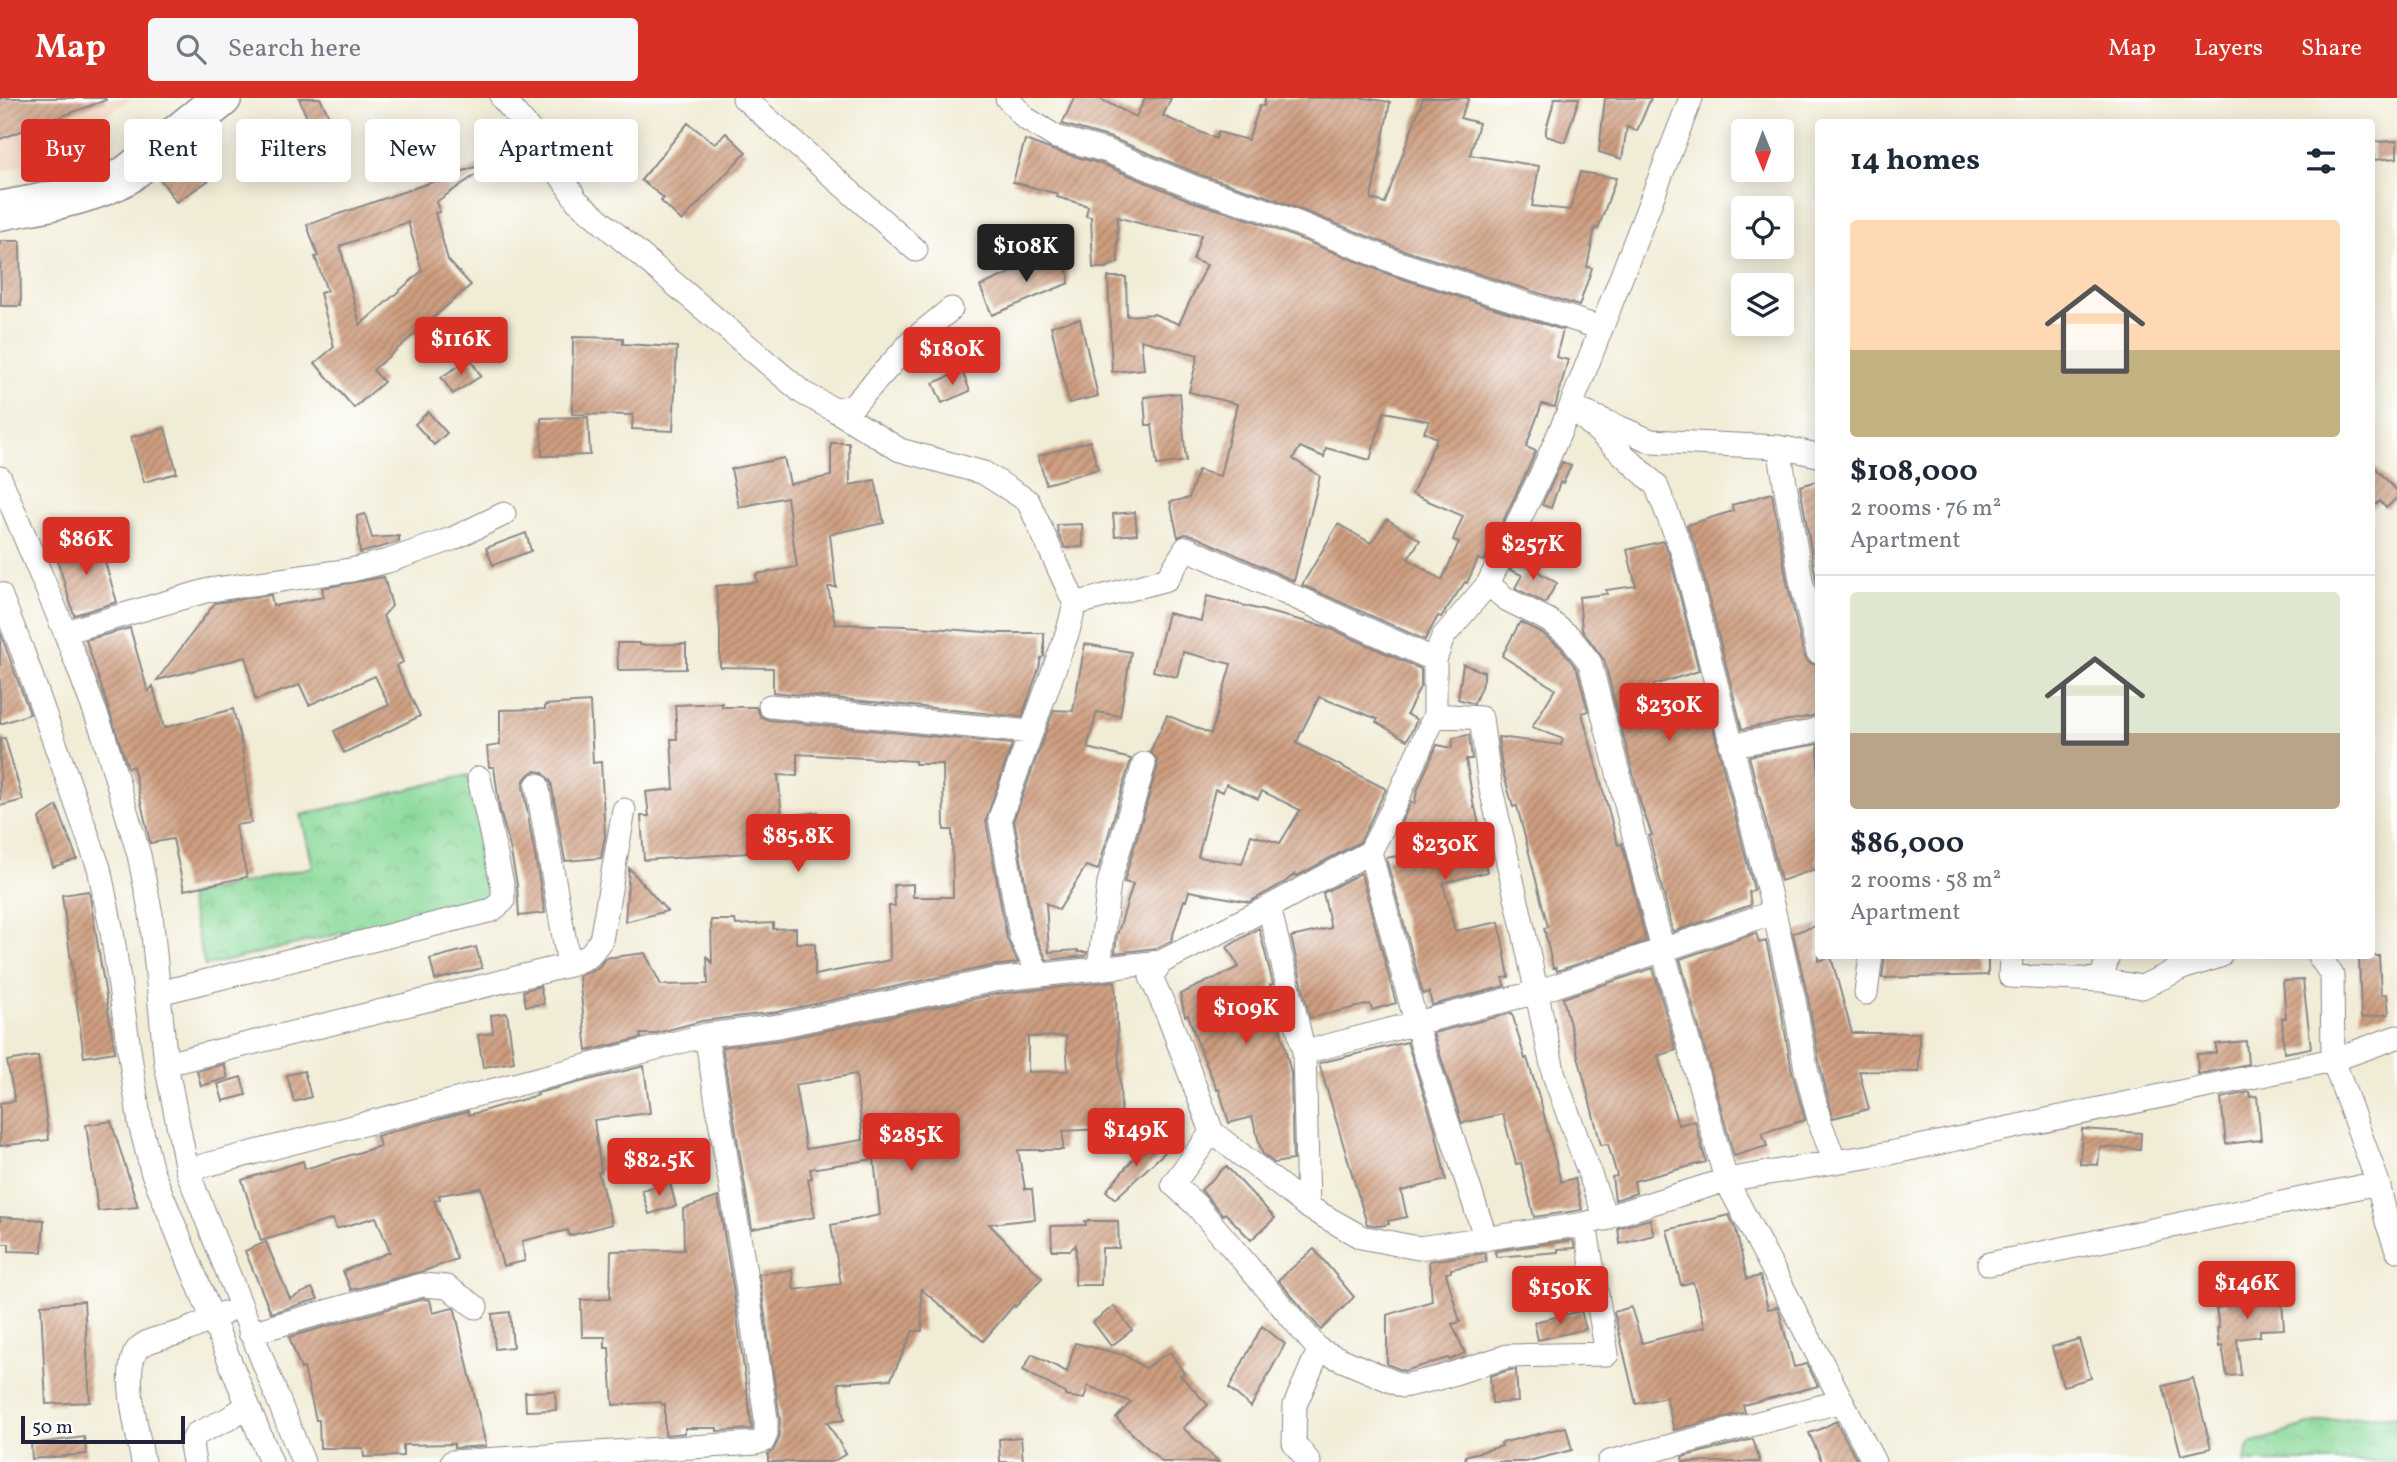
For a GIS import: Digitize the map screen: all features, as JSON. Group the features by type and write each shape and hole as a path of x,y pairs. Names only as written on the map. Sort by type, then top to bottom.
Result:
{"highway":[{"path":"0,211 110,184 127,175 222,98"}],"street":[{"path":"502,98 536,137 576,201 803,393 900,450 984,473 1028,501 1075,604 1068,631 1000,818 1021,937 1039,975"},
{"path":"744,98 916,250"},
{"path":"1007,98 1025,118 1056,137 1107,151 1196,188 1262,209 1395,262 1601,328"},
{"path":"187,1170 706,1035 779,1026 994,980 1161,962 1269,908 1370,852 1435,715 1436,660 1443,637 1488,584 1541,475 1571,406 1691,98"},
{"path":"833,409 852,407 913,340 951,309"},
{"path":"1571,406 1651,441 1779,447 1815,454"},
{"path":"1571,406 1656,485 1684,553 1774,912 1806,1069 1820,1123 1835,1162"},
{"path":"1779,447 1801,580 1815,639"},
{"path":"0,478 65,632 103,733 139,855 151,914 166,1064 187,1170 303,1462"},
{"path":"65,632 209,590 351,570 388,561 452,539 504,514"},
{"path":"1075,604 1167,579 1186,548 1436,660"},
{"path":"1488,584 1506,598 1548,620 1570,636 1590,663 1726,1180 1874,1462"},
{"path":"0,594 99,868 112,932 143,1137 152,1171 271,1462"},
{"path":"770,706 1030,732"},
{"path":"1212,1132 1173,1184 1196,1205 1318,1350 1403,1386 1439,1378 1508,1356 1606,1354 1595,1222 1554,1075 1490,785 1481,718 1435,715"},
{"path":"1731,745 1815,730"},
{"path":"1100,969 1109,883 1143,764"},
{"path":"159,993 492,910 503,901 503,888 479,778"},
{"path":"537,785 569,965"},
{"path":"166,1064 569,965 589,956 601,940 624,810"},
{"path":"1370,852 1417,1023 1486,1239"},
{"path":"1269,908 1304,1052 1308,1206"},
{"path":"1304,1052 1537,992 1774,912"},
{"path":"1866,993 1871,959"},
{"path":"2011,959 2010,976 2101,980 2142,987 2182,968 2210,959"},
{"path":"2101,980 2107,959"},
{"path":"2321,959 2332,975 2333,1060 2378,1183 2397,1250"},
{"path":"1161,962 1151,977 1212,1132 1308,1206 1361,1237 1418,1248 1595,1222 1726,1180 1890,1153 2333,1060 2397,1037"},
{"path":"452,1462 762,1441 766,1434 766,1419 706,1035"},
{"path":"1989,1264 2378,1183"},
{"path":"250,1333 422,1285 447,1287 476,1307"},
{"path":"143,1462 131,1388 136,1351 145,1343 182,1333 240,1307"},
{"path":"1309,1462 1294,1443 1295,1405 1318,1350"},
{"path":"1609,1462 1842,1401"},
{"path":"194,1462 191,1445 196,1434 228,1419 248,1405"}],"shaded area":[{"path":"0,98 131,98 102,119 21,119 21,165 0,173"}],"green space":[{"path":"468,775 497,896 205,966 188,896 313,867 301,815"},
{"path":"2374,1416 2397,1418 2397,1462 2244,1462 2250,1444 2321,1421"}],"building":[{"path":"0,98 106,100 54,119 21,119 21,131 0,139"},
{"path":"299,98 320,98 329,116 307,119"},
{"path":"1074,98 1098,98 1136,117 1145,98 1171,98 1163,116 1216,139 1218,132 1248,140 1265,98 1365,98 1390,102 1371,199 1385,203 1423,98 1469,98 1460,118 1479,123 1470,155 1539,166 1532,206 1570,210 1580,172 1616,178 1598,229 1595,228 1587,267 1592,268 1579,306 1400,249 1266,196 1201,175 1112,138 1062,124"},
{"path":"1555,98 1579,98 1565,142 1546,136"},
{"path":"1605,98 1651,98 1637,131 1627,127 1622,159 1599,152"},
{"path":"688,123 715,144 726,133 746,152 682,221 661,201 664,198 641,180"},
{"path":"1025,140 1102,164 1191,201 1257,222 1391,275 1563,330 1556,357 1568,360 1555,407 1542,404 1526,447 1536,451 1528,469 1484,561 1478,559 1467,583 1465,582 1441,617 1438,616 1425,640 1302,585 1338,524 1371,543 1387,519 1420,540 1408,559 1442,580 1459,542 1453,540 1463,516 1412,494 1437,438 1424,432 1429,421 1384,412 1370,460 1326,448 1324,457 1300,447 1293,459 1320,476 1294,581 1192,535 1178,537 1170,502 1189,498 1198,470 1220,476 1237,404 1189,392 1198,355 1141,340 1144,369 1112,372 1108,277 1126,277 1127,316 1154,314 1179,324 1207,265 1193,260 1201,235 1153,227 1117,217 1118,262 1106,268 1093,268 1091,217 1086,216 1088,206 1057,197 1058,194 1013,182"},
{"path":"2397,141 2397,158 2375,160 2375,142"},
{"path":"474,167 474,176 436,202 440,212 435,213 448,260 471,285 373,370 384,382 354,408 315,363 334,347 320,293 327,291 315,257 318,256 307,225 432,182 460,182 460,172","holes":["408,222 422,271 360,325 340,246"]},
{"path":"162,182 206,182 176,202"},
{"path":"0,241 20,241 21,306 1,306"},
{"path":"1059,252 1069,276 1069,283 992,315 980,286"},
{"path":"1080,319 1098,396 1069,403 1051,326"},
{"path":"573,337 623,338 623,344 677,347 673,431 632,429 633,415 572,414"},
{"path":"470,359 481,376 453,394 441,377"},
{"path":"962,371 970,391 942,403 933,383"},
{"path":"1180,393 1186,461 1157,465 1152,425 1146,425 1144,397"},
{"path":"428,412 447,433 434,445 415,424"},
{"path":"588,417 590,455 542,456 541,418"},
{"path":"165,428 177,473 144,482 131,437"},
{"path":"1090,441 1098,469 1046,484 1038,456"},
{"path":"831,443 849,443 850,485 875,480 884,523 830,534 836,587 828,587 835,624 1044,633 1044,656 1041,658 1022,717 773,692 773,668 720,667 716,586 757,582 756,574 797,567 787,497 739,507 731,469 784,458 790,484 831,476"},
{"path":"1562,462 1571,466 1563,483 1560,482 1551,508 1542,505"},
{"path":"2375,467 2397,491 2397,498 2386,508 2380,501 2375,505"},
{"path":"1815,482 1815,574 1800,486"},
{"path":"1772,493 1787,582 1804,655 1808,662 1815,665 1815,716 1742,729 1697,550 1687,525 1733,511 1732,505"},
{"path":"1135,512 1137,534 1115,536 1113,514"},
{"path":"365,514 372,538 399,536 399,542 360,553 357,516"},
{"path":"1082,524 1083,547 1065,548 1057,525"},
{"path":"526,533 531,551 493,565 486,548"},
{"path":"98,539 117,602 74,615 55,552"},
{"path":"1663,541 1670,557 1699,671 1653,685 1668,728 1711,720 1754,890 1749,892 1751,905 1673,932 1649,836 1652,835 1641,805 1604,660 1582,630 1579,597 1607,594 1606,590 1636,586 1627,550"},
{"path":"1516,559 1557,583 1545,603 1515,588 1522,575 1510,570"},
{"path":"384,577 392,606 383,616 403,662 396,666 420,716 344,753 334,731 389,705 375,676 309,705 300,685 255,700 246,657 157,680 215,603 271,595 273,606 324,597 322,588"},
{"path":"1207,596 1327,627 1421,669 1421,685 1407,714 1417,720 1407,740 1376,722 1378,719 1319,697 1296,743 1386,789 1360,842 1297,876 1295,874 1249,902 1189,891 1171,941 1157,948 1115,953 1117,935 1133,884 1124,882 1157,768 1157,760 1150,752 1167,715 1211,734 1231,664 1183,652 1177,677 1153,671 1168,613 1201,621","holes":["1226,784 1258,799 1262,791 1300,810 1280,843 1251,835 1242,864 1198,857 1215,789 1223,792"]},
{"path":"1520,622 1542,633 1560,647 1577,669 1588,711 1582,713 1618,845 1622,844 1646,941 1557,971 1553,968 1544,928 1548,927 1517,806 1513,807 1502,768 1498,737 1561,745 1563,739 1532,727 1555,689 1502,656"},
{"path":"130,628 148,692 153,686 164,728 233,709 242,745 251,823 235,825 247,877 184,890 173,839 150,843 133,766 128,768 86,640"},
{"path":"0,632 30,714 0,724"},
{"path":"617,643 686,644 686,669 618,670"},
{"path":"1085,644 1131,652 1120,716 1097,712 1087,748 1131,759 1098,870 1086,866 1059,910 1046,903 1049,952 1078,950 1087,952 1086,956 1047,960 1034,933 1014,819 1054,710 1073,711"},
{"path":"1463,664 1484,672 1474,704 1458,699"},
{"path":"590,702 593,763 601,762 605,836 601,858 565,861 551,782 542,772 529,774 523,787 545,913 519,916 510,847 500,811 494,767 489,767 487,747 500,745 500,710 545,709 545,705"},
{"path":"722,703 722,707 756,707 761,717 769,720 1012,744 986,820 1007,939 1018,963 991,966 777,1012 702,1021 653,1034 640,1034 641,1038 587,1051 579,976 599,967 605,958 645,953 661,985 708,984 707,957 712,963 711,920 735,920 736,925 773,923 773,929 796,928 796,943 815,943 815,975 890,960 889,906 895,906 894,885 913,884 913,897 953,897 952,830 944,830 943,764 797,754 797,776 778,775 782,817 818,812 822,842 746,851 747,853 644,860 641,816 649,816 646,792 674,789 671,739 677,739 675,705"},
{"path":"1469,735 1472,759 1466,759 1479,824 1475,825 1487,872 1443,883 1455,931 1499,922 1509,977 1503,978 1505,986 1432,1005 1429,992 1423,994 1386,858 1403,855 1399,827 1411,802 1414,804 1437,745 1452,748 1453,738"},
{"path":"5,738 23,800 0,806 0,739"},
{"path":"1815,745 1815,869 1781,881 1749,756"},
{"path":"57,806 77,859 53,867 39,818"},
{"path":"629,868 667,911 625,922"},
{"path":"1361,873 1396,1003 1372,1010 1370,1004 1310,1018 1291,937 1331,928 1323,893"},
{"path":"89,891 115,1052 84,1057 62,895"},
{"path":"1815,926 1815,959 1832,959 1852,1033 1919,1033 1919,1072 1859,1071 1869,1109 1833,1118 1793,933"},
{"path":"1259,928 1291,1073 1293,1160 1274,1163 1262,1153 1252,1117 1229,1123 1219,1089 1217,1090 1188,1015 1185,1016 1180,994 1239,967 1227,947"},
{"path":"1756,933 1759,943 1766,941 1792,1072 1805,1120 1762,1133 1767,1146 1734,1156 1680,959"},
{"path":"476,947 482,968 435,980 430,959"},
{"path":"2375,956 2379,956 2381,995 2387,994 2389,1014 2361,1018 2359,959 2375,959"},
{"path":"1885,959 1988,959 1988,975 1882,978"},
{"path":"1653,968 1676,1050 1658,1056 1678,1125 1695,1121 1706,1162 1634,1181 1636,1193 1615,1200 1612,1177 1617,1176 1608,1144 1601,1145 1563,998"},
{"path":"2303,980 2311,1048 2284,1053 2282,1018 2286,1018 2283,981"},
{"path":"1115,981 1122,1128 1063,1131 1063,1150 1018,1150 1025,1189 1032,1189 1035,1219 989,1224 1042,1278 983,1341 921,1289 922,1331 913,1331 891,1379 838,1383 844,1420 827,1422 846,1454 832,1462 768,1462 768,1454 773,1451 779,1439 780,1419 759,1274 792,1270 794,1290 841,1284 831,1225 880,1215 874,1159 810,1169 812,1178 808,1179 815,1217 752,1229 722,1047 782,1040 996,994","holes":["1066,1036 1068,1071 1028,1072 1028,1037","856,1074 863,1140 806,1149 795,1085"]},
{"path":"540,986 544,1004 526,1006 523,991"},
{"path":"507,1013 514,1062 483,1067 478,1035 493,1033 491,1015"},
{"path":"1512,1013 1541,1103 1561,1182 1575,1178 1582,1210 1534,1217 1521,1163 1516,1164 1503,1114 1462,1123 1433,1033"},
{"path":"2246,1041 2248,1064 2198,1074 2197,1054 2216,1053 2216,1044"},
{"path":"1407,1042 1435,1129 1446,1180 1401,1191 1407,1217 1388,1221 1389,1224 1380,1226 1367,1224 1319,1063"},
{"path":"38,1056 49,1140 0,1146 0,1103 15,1101 7,1061"},
{"path":"224,1064 228,1078 201,1086 197,1071"},
{"path":"644,1066 650,1113 594,1120 601,1172 598,1172 612,1224 569,1236 568,1230 522,1241 525,1261 503,1266 481,1188 439,1195 440,1199 434,1201 457,1259 424,1271 351,1290 343,1271 390,1252 376,1217 336,1229 333,1219 261,1241 242,1180 303,1161 305,1169 380,1146 377,1136 468,1111 469,1115 538,1095 537,1093"},
{"path":"304,1071 311,1097 294,1102 287,1075"},
{"path":"241,1077 246,1095 223,1101 218,1084"},
{"path":"2250,1092 2251,1097 2257,1096 2261,1140 2226,1144 2221,1098"},
{"path":"111,1121 138,1207 98,1211 86,1125"},
{"path":"2082,1129 2141,1133 2140,1149 2100,1147 2098,1165 2080,1164"},
{"path":"1150,1139 1165,1152 1115,1199 1106,1191"},
{"path":"1226,1166 1275,1218 1251,1240 1225,1213 1223,1215 1201,1190"},
{"path":"670,1183 676,1206 649,1214 642,1190"},
{"path":"718,1197 752,1429 717,1431 717,1428 685,1428 685,1433 665,1435 665,1404 613,1405 609,1348 605,1348 605,1337 582,1337 581,1300 610,1299 611,1251 684,1250 683,1209"},
{"path":"1729,1215 1736,1230 1747,1279 1760,1276 1768,1309 1777,1307 1779,1311 1794,1367 1807,1364 1818,1386 1743,1405 1745,1412 1674,1430 1666,1397 1636,1404 1614,1312 1631,1307 1642,1343 1705,1327 1693,1282 1681,1285 1667,1230"},
{"path":"0,1217 44,1220 42,1252 9,1251 9,1244 0,1244"},
{"path":"1650,1219 1654,1235 1620,1244 1618,1228"},
{"path":"1085,1221 1118,1221 1119,1248 1102,1248 1101,1285 1075,1285 1076,1245 1070,1250 1052,1250 1051,1226 1086,1225"},
{"path":"1573,1240 1575,1248 1558,1249 1558,1252 1496,1257 1495,1251"},
{"path":"266,1242 290,1299 312,1288 318,1299 271,1313 245,1251"},
{"path":"1314,1249 1354,1297 1321,1330 1278,1280"},
{"path":"1485,1253 1486,1262 1451,1269 1451,1272 1446,1273 1460,1322 1452,1324 1465,1353 1449,1360 1448,1358 1404,1371 1387,1364 1387,1315 1432,1301 1429,1261"},
{"path":"2281,1289 2284,1329 2260,1330 2260,1336 2237,1339 2241,1375 2227,1376 2222,1346 2219,1347 2216,1308 2228,1306 2227,1292"},
{"path":"423,1299 430,1300 433,1313 453,1308 455,1310 486,1446 454,1448 454,1444 403,1445 403,1456 364,1457 363,1448 320,1448 319,1420 316,1420 304,1368 301,1369 289,1337"},
{"path":"84,1301 90,1402 46,1404 41,1305"},
{"path":"1114,1306 1132,1330 1111,1346 1093,1322"},
{"path":"1581,1311 1586,1329 1538,1340 1534,1322"},
{"path":"510,1312 513,1347 495,1349 492,1314"},
{"path":"1262,1326 1285,1344 1251,1407 1229,1388"},
{"path":"2079,1339 2091,1378 2063,1386 2052,1347"},
{"path":"1075,1343 1124,1355 1145,1368 1170,1352 1184,1373 1180,1375 1208,1405 1183,1428 1219,1462 1162,1462 1116,1418 1131,1402 1088,1386 1084,1399 1065,1396 1065,1393 1023,1370 1032,1354 1067,1372"},
{"path":"1516,1370 1518,1402 1492,1403 1490,1376"},
{"path":"2193,1378 2211,1448 2181,1455 2163,1386"},
{"path":"555,1391 556,1410 526,1411 525,1392"},
{"path":"1836,1421 1858,1462 1822,1462 1809,1433"},
{"path":"1566,1427 1572,1450 1525,1462 1466,1462 1465,1456 1502,1446 1501,1443"},
{"path":"84,1437 87,1454 32,1459 31,1444"},
{"path":"1021,1437 1023,1462 1000,1462 999,1439"},
{"path":"1753,1439 1760,1462 1683,1462 1682,1457"}]}
